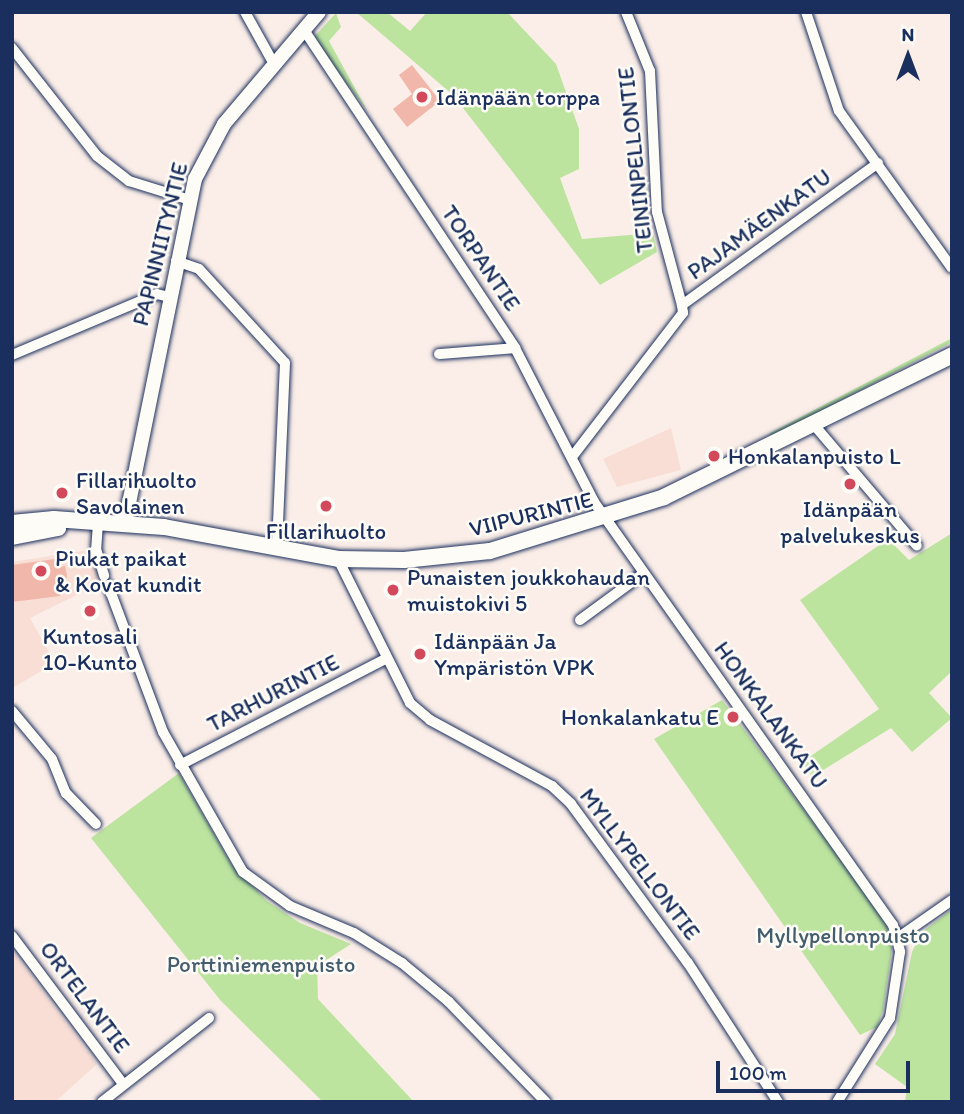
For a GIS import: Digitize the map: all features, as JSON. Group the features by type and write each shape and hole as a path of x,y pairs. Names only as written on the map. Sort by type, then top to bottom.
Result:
{"main road":[{"name":"VIIPURINTIE","path":"12,523 125,523 338,559 404,560 490,551 607,518 706,480 952,355"},
{"name":"VIIPURINTIE","path":"12,537 93,523"}],"street":[{"path":"245,12 274,64"},
{"name":"PAPINNIITYNTIE","path":"125,523 190,200 213,140 319,12"},
{"name":"TEININPELLONTIE","path":"626,12 650,71 657,212 682,305"},
{"path":"806,12 830,92 952,268"},
{"name":"TORPANTIE","path":"304,30 515,348 607,518"},
{"path":"12,48 96,156 130,181 190,200"},
{"name":"PAJAMÄENKATU","path":"572,457 683,313 682,305 878,163"},
{"path":"176,261 199,269 285,363 277,549"},
{"path":"12,355 157,294 169,297"},
{"path":"439,354 515,348"},
{"path":"815,426 917,546"},
{"name":"HONKALANKATU","path":"607,518 899,937"},
{"path":"93,523 96,549 106,581 180,765 243,872 290,906 354,933 402,963 449,1002 546,1102"},
{"name":"MYLLYPELLONTIE","path":"338,559 385,659 410,703 429,720 552,786 591,825 778,1102"},
{"path":"580,620 644,573"},
{"name":"TARHURINTIE","path":"180,765 385,659"},
{"path":"12,711 52,758 66,793 96,824"},
{"path":"837,1102 890,1018 899,937 952,900"},
{"name":"ORTELANTIE","path":"12,936 123,1084"},
{"path":"102,1102 209,1018"}],"shaded area":[{"path":"671,428 681,470 617,487 603,459"},
{"path":"89,550 101,583 30,618 50,654 50,666 14,687 12,562"},
{"path":"12,950 97,1064 55,1102 12,1102"}],"green space":[{"path":"356,12 387,12 410,31 427,12 507,12 556,64 579,129 579,169 560,178 582,239 653,233 657,252 600,285 453,95"},
{"path":"336,13 341,27 329,41 368,112 313,38"},
{"path":"952,338 952,342 771,437 770,433"},
{"path":"952,533 952,671 929,693 952,718 912,752 891,728 812,777 802,762 879,709 800,600 888,539 909,560"},
{"name":"Myllypellonpuisto","path":"722,700 885,919 892,949 883,1010 877,1027 860,1035 654,739"},
{"name":"Porttiniemenpuisto","path":"179,773 231,864 267,901 300,923 351,944 317,966 318,999 414,1102 323,1102 221,1001 91,838"},
{"path":"952,909 952,1102 905,1102 907,1087 875,1064 895,1034 912,952 921,933"}],"building":[{"name":"Idänpään torppa","path":"412,65 440,101 407,127 393,109 412,94 399,75"},
{"path":"55,559 56,568 65,566 67,576 60,596 12,602 12,565"}],"place":[{"name":"Idänpään torppa","path":"422,97"},
{"name":"Honkalanpuisto L","path":"714,456"},
{"name":"Idänpään palvelukeskus","path":"850,484"},
{"name":"Fillarihuolto Savolainen","path":"62,493"},
{"name":"Fillarihuolto","path":"326,506"},
{"name":"Piukat paikat & Kovat kundit","path":"41,571"},
{"name":"Punaisten joukkohaudan muistokivi 5","path":"393,590"},
{"name":"Kuntosali 10-Kunto","path":"90,611"},
{"name":"Idänpään Ja Ympäristön VPK","path":"420,654"},
{"name":"Honkalankatu E","path":"733,717"}]}
